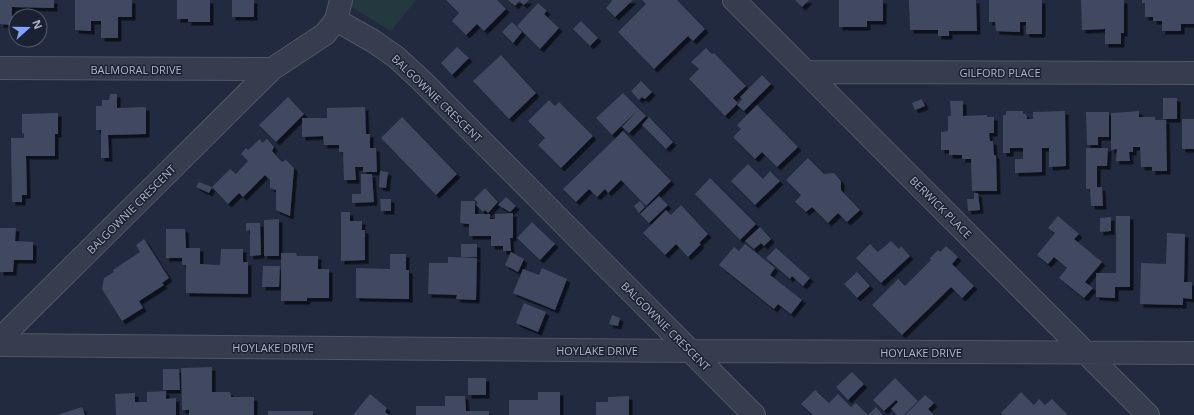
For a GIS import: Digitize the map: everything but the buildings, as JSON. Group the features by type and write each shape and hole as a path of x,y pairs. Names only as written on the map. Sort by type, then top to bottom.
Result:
{"street":[{"name":"BERWICK PLACE","path":"734,0 1087,352 1148,415"},
{"name":"BALGOWNIE CRESCENT","path":"0,339 272,69 325,34 338,10 373,41 396,57 422,81 754,415"},
{"name":"BALMORAL DRIVE","path":"0,68 272,69"},
{"name":"GILFORD PLACE","path":"806,72 1194,73"},
{"name":"HOYLAKE DRIVE","path":"0,345 691,351 1194,353"}],"shaded area":[{"path":"348,0 416,0 391,31 348,5"}]}
